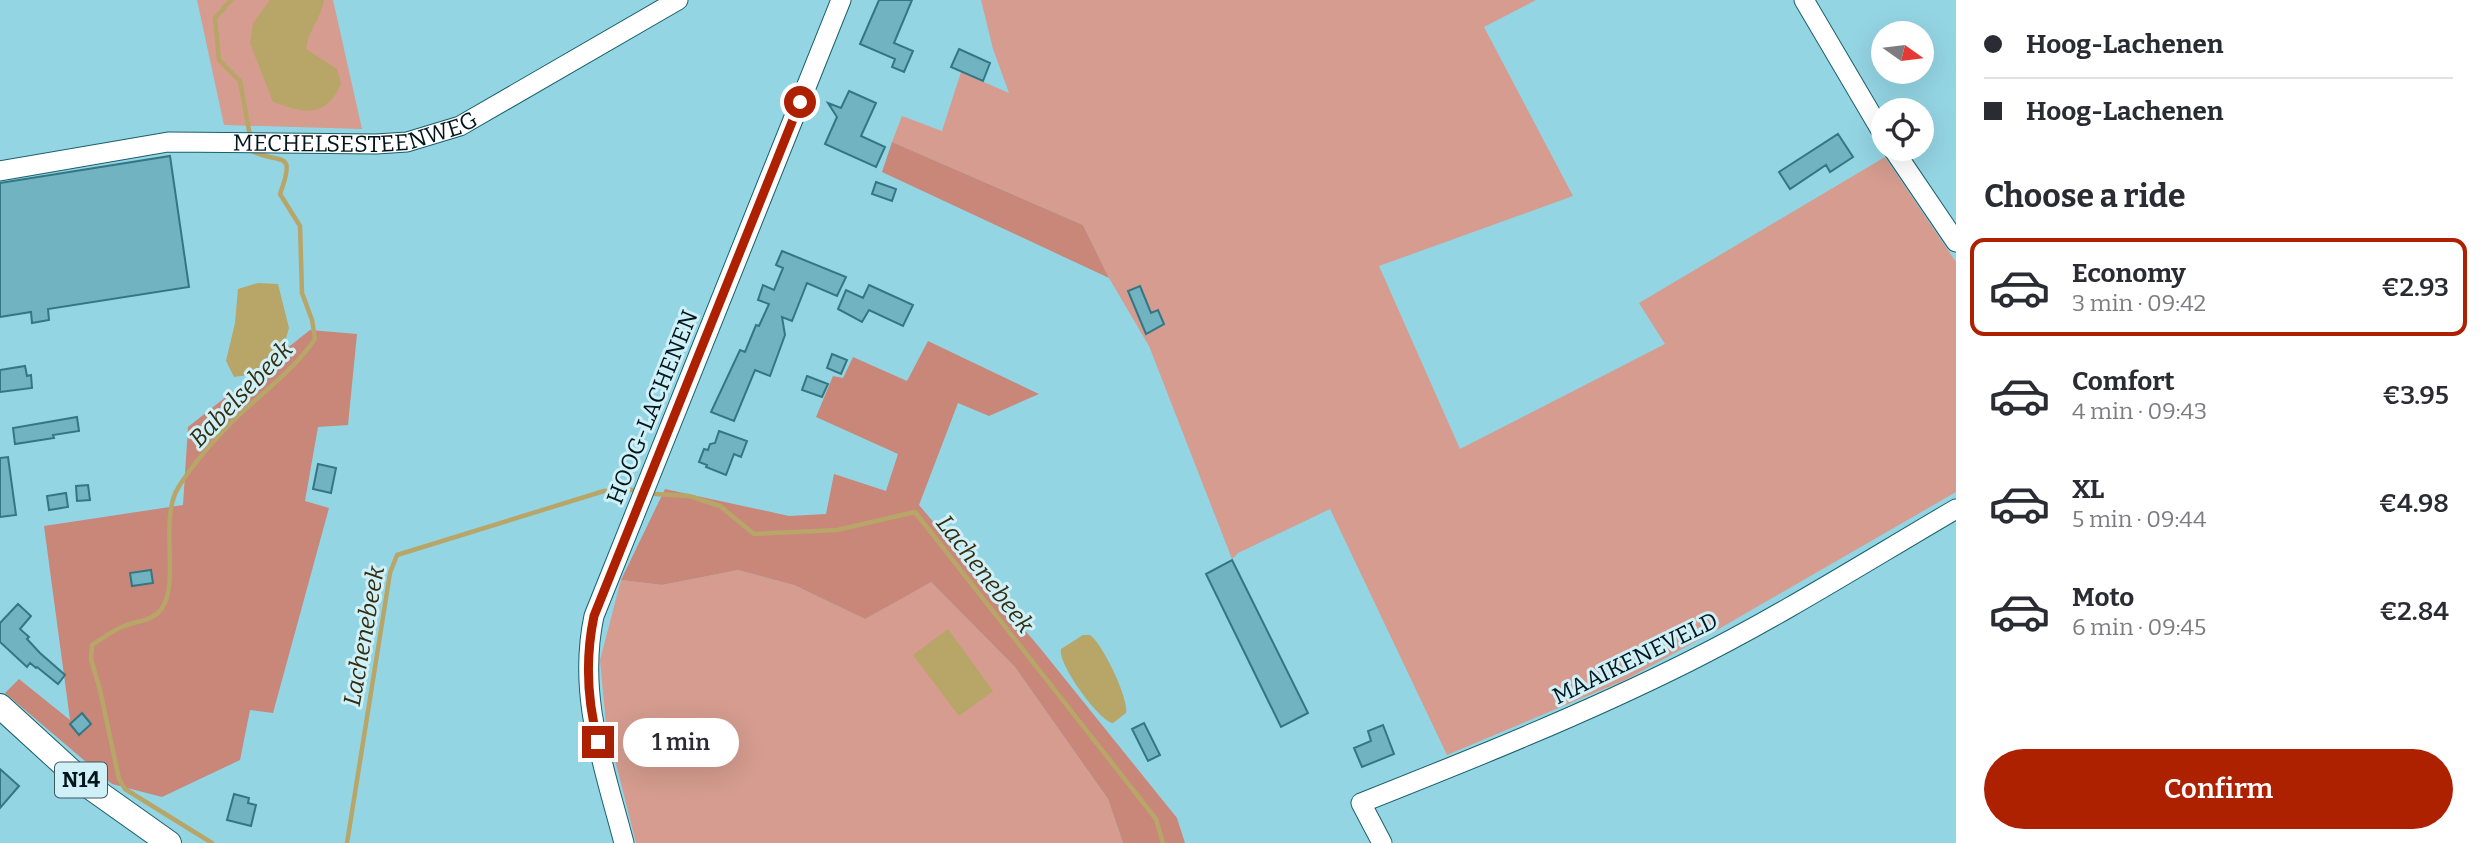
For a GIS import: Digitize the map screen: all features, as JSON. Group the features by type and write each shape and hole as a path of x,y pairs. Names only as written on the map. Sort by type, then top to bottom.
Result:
{"main road":[{"name":"N14","path":"0,706 83,782 169,843"}],"street":[{"name":"MECHELSESTEENWEG","path":"0,171 168,142 345,145 407,142 460,126 678,0"},
{"name":"HOOG-LACHENEN","path":"624,843 591,717 587,666 594,616 841,0"},
{"path":"1804,0 1871,114"},
{"path":"1901,161 1956,242"},
{"name":"MAAIKENEVELD","path":"1382,843 1361,803 1579,714 1690,661 1796,603 1956,509"}],"shaded area":[{"path":"197,0 333,0 362,129 224,125"},
{"path":"270,0 324,0 306,49 337,69 341,84 335,95 321,108 294,109 273,102 250,43 253,23"},
{"path":"981,0 1536,0 1484,27 1573,196 1379,266 1460,449 1665,344 1639,303 1878,161 1888,161 1956,262 1956,492 1625,680 1447,755 1330,509 1238,553 1232,559 1149,346 1109,278 1083,225 892,142 902,116 942,131 961,72 1009,93 993,49"},
{"path":"892,142 1083,225 1109,278 882,172"},
{"path":"258,283 278,284 289,328 282,352 255,374 234,377 226,361 235,323 238,289"},
{"path":"310,330 357,334 348,425 318,427 305,501 329,508 273,713 250,710 240,760 162,797 112,784 5,693 19,679 70,720 44,526 183,505 188,427"},
{"path":"928,341 1039,394 989,416 958,403 919,505 1040,648 1177,818 1185,843 1123,843 1108,799 1015,667 931,582 865,619 794,585 738,570 662,585 621,580 665,489 789,516 826,514 834,474 886,491 898,454 816,417 833,376 843,378 853,357 907,381"},
{"path":"738,570 794,585 865,619 930,581 1015,667 1108,799 1123,843 636,843 606,724 600,660 621,580 662,585"},
{"path":"948,629 993,691 959,716 913,655"},
{"path":"1083,635 1090,635 1101,648 1114,671 1123,696 1126,713 1113,723 1098,713 1065,666 1061,649"}],"building":[{"path":"879,0 912,0 894,43 913,51 904,72 892,67 895,59 860,44"},
{"path":"959,49 990,63 983,81 951,67"},
{"path":"849,91 876,103 861,136 885,147 876,167 825,144 837,117 828,103 841,108"},
{"path":"1838,134 1853,157 1830,172 1826,165 1790,189 1779,172"},
{"path":"170,156 189,287 48,309 49,320 32,323 31,312 0,317 0,183"},
{"path":"876,182 896,189 892,201 872,194"},
{"path":"782,251 846,277 837,296 807,283 792,321 782,317 785,335 770,376 755,370 734,421 711,412 740,350 745,352 756,325 759,326 769,304 758,300 763,285 774,290 783,268 776,265"},
{"path":"869,285 913,305 903,326 869,310 862,322 838,309 846,290 863,298"},
{"path":"1140,286 1151,313 1158,310 1164,324 1146,334 1128,291"},
{"path":"832,354 847,360 841,374 827,368"},
{"path":"25,366 27,376 31,375 32,388 0,392 0,370"},
{"path":"807,376 828,384 822,397 802,390"},
{"path":"77,417 79,431 15,444 13,428"},
{"path":"719,431 747,441 741,457 734,454 726,475 699,462 704,449 708,450 710,444 715,443"},
{"path":"8,457 16,515 0,517 0,458"},
{"path":"318,464 336,468 331,493 313,489"},
{"path":"88,485 90,500 77,501 76,486"},
{"path":"66,493 68,507 49,510 47,496"},
{"path":"1232,560 1308,713 1281,727 1206,574"},
{"path":"151,570 153,583 132,586 130,573"},
{"path":"18,604 31,616 20,629 40,653 65,675 58,684 30,663 27,667 0,642 0,623"},
{"path":"82,713 91,724 79,735 70,724"},
{"path":"1144,723 1160,755 1148,761 1132,729"},
{"path":"1383,725 1394,754 1362,767 1354,748 1371,741 1368,731"},
{"path":"0,769 19,786 0,808"},
{"path":"234,794 249,798 248,803 256,805 251,826 227,820"}],"waterway":[{"name":"Babelsebeek","path":"231,0 215,18 219,60 240,81 250,136"},
{"name":"Babelsebeek","path":"212,843 125,789 119,779 91,659 92,645 120,628 150,618 162,608 169,583 170,516 178,488 221,433 288,371 315,339 312,320 302,293 300,226 280,194 285,180 286,164 283,160 252,151"},
{"name":"Lachenebeek","path":"347,843 390,573 397,555 604,491 634,490"},
{"name":"Lachenebeek","path":"655,494 689,496 720,506 754,534 837,530 915,512 1156,819 1163,843"}],"route":[{"path":"598,742 591,717 587,666 594,616 800,102"}]}
